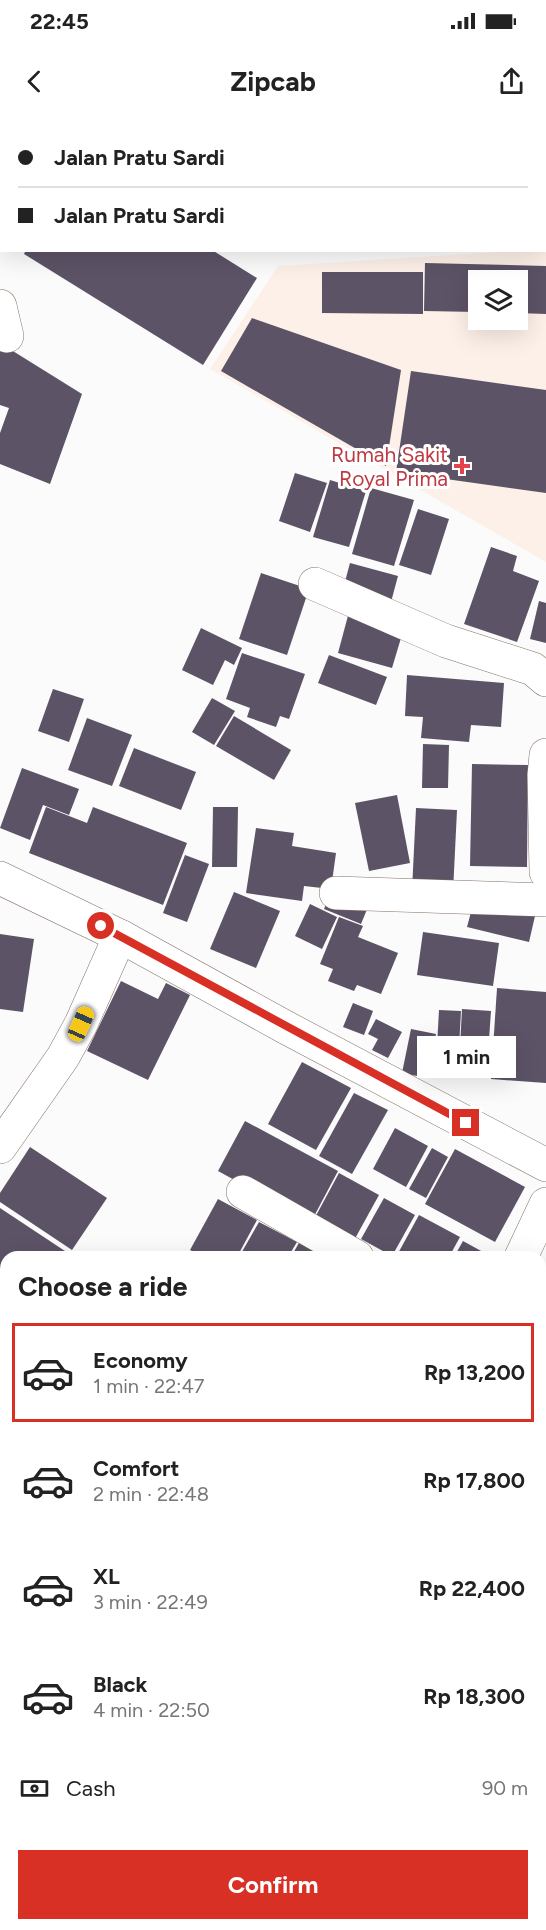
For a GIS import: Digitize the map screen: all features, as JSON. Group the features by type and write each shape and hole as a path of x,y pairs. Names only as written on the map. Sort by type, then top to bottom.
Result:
{"street":[{"path":"315,584 446,640 533,669 546,680"},
{"path":"546,755 544,775 546,872"},
{"path":"0,878 120,936 546,1166"},
{"path":"336,893 546,900"},
{"path":"0,1147 63,1057 81,1024 120,936"},
{"path":"243,1192 346,1251"},
{"path":"524,1251 546,1204"}],"shaded area":[{"name":"Rumah Sakit Royal Prima","path":"499,252 546,252 546,562 210,369 278,266"}],"building":[{"path":"25,252 215,252 257,278 203,365 24,254"},
{"path":"425,263 546,266 546,314 528,313 528,270 468,270 468,312 424,311"},
{"path":"322,272 423,272 423,314 322,313"},
{"path":"252,318 401,370 386,466 221,371"},
{"path":"0,343 82,394 50,484 0,464 0,433 9,408 0,405"},
{"path":"411,371 546,390 546,493 396,472"},
{"path":"295,473 327,483 310,532 279,521"},
{"path":"330,480 366,491 349,547 313,537"},
{"path":"371,488 414,500 394,566 352,554"},
{"path":"418,509 449,519 431,575 399,565"},
{"path":"491,547 517,556 513,571 539,581 517,642 464,624"},
{"path":"350,563 398,576 391,602 343,589"},
{"path":"261,573 309,589 287,655 239,639"},
{"path":"539,601 546,603 546,643 530,639"},
{"path":"349,612 404,628 392,668 338,653"},
{"path":"201,628 242,648 234,665 225,660 213,685 182,670"},
{"path":"242,653 305,674 289,719 280,716 276,727 247,717 250,708 226,699"},
{"path":"329,655 387,677 376,705 318,683"},
{"path":"407,675 504,683 501,727 471,725 469,742 421,738 423,717 405,716"},
{"path":"53,689 84,699 69,742 38,731"},
{"path":"212,698 235,711 214,745 192,732"},
{"path":"234,716 291,750 274,780 216,746"},
{"path":"87,718 132,735 112,786 68,770"},
{"path":"423,744 449,745 448,788 422,788"},
{"path":"134,748 196,772 181,810 119,786"},
{"path":"472,764 528,765 527,867 470,866"},
{"path":"22,768 79,789 69,815 43,805 30,840 0,828"},
{"path":"397,795 410,863 369,871 355,803"},
{"path":"46,807 87,823 93,807 187,843 163,905 29,853"},
{"path":"213,807 238,807 237,867 212,867"},
{"path":"416,808 457,810 453,892 412,890"},
{"path":"256,828 294,833 292,846 336,853 331,889 304,886 302,901 246,893"},
{"path":"185,855 209,864 187,922 163,913"},
{"path":"234,892 280,911 256,968 210,949"},
{"path":"331,892 368,907 361,924 324,909"},
{"path":"474,901 535,916 529,942 467,927"},
{"path":"310,904 337,917 322,949 295,936"},
{"path":"339,917 363,926 358,937 398,953 381,994 357,985 354,991 328,981 333,969 320,964"},
{"path":"423,932 499,943 493,986 417,975"},
{"path":"0,934 34,939 23,1012 0,1009"},
{"path":"121,981 158,999 166,983 190,995 148,1080 87,1051"},
{"path":"497,988 546,992 546,1083 491,1079"},
{"path":"353,1003 373,1011 364,1035 343,1027"},
{"path":"462,1009 491,1011 487,1068 459,1066"},
{"path":"439,1010 461,1011 458,1065 436,1064"},
{"path":"376,1019 402,1032 388,1058 372,1050 378,1039 368,1034"},
{"path":"411,1029 436,1034 427,1078 402,1073"},
{"path":"302,1062 351,1088 316,1150 268,1124"},
{"path":"354,1093 388,1110 352,1174 319,1156"},
{"path":"245,1121 338,1171 311,1222 218,1171"},
{"path":"395,1128 428,1146 406,1187 373,1169"},
{"path":"30,1147 107,1198 72,1250 0,1202 0,1193"},
{"path":"432,1148 448,1157 426,1198 409,1189"},
{"path":"455,1149 525,1187 495,1242 425,1204"},
{"path":"339,1173 379,1195 352,1244 312,1223"},
{"path":"384,1198 415,1215 395,1251 383,1251 361,1239"},
{"path":"218,1199 257,1220 240,1251 190,1250"},
{"path":"0,1208 65,1251 0,1251"},
{"path":"419,1215 460,1237 452,1251 399,1251"},
{"path":"259,1222 297,1242 292,1251 242,1251"},
{"path":"300,1241 318,1251 294,1251"},
{"path":"463,1241 481,1251 457,1251"}],"place":[{"name":"Rumah Sakit Royal Prima","path":"462,466"}],"route":[{"path":"101,926 466,1123"}]}
